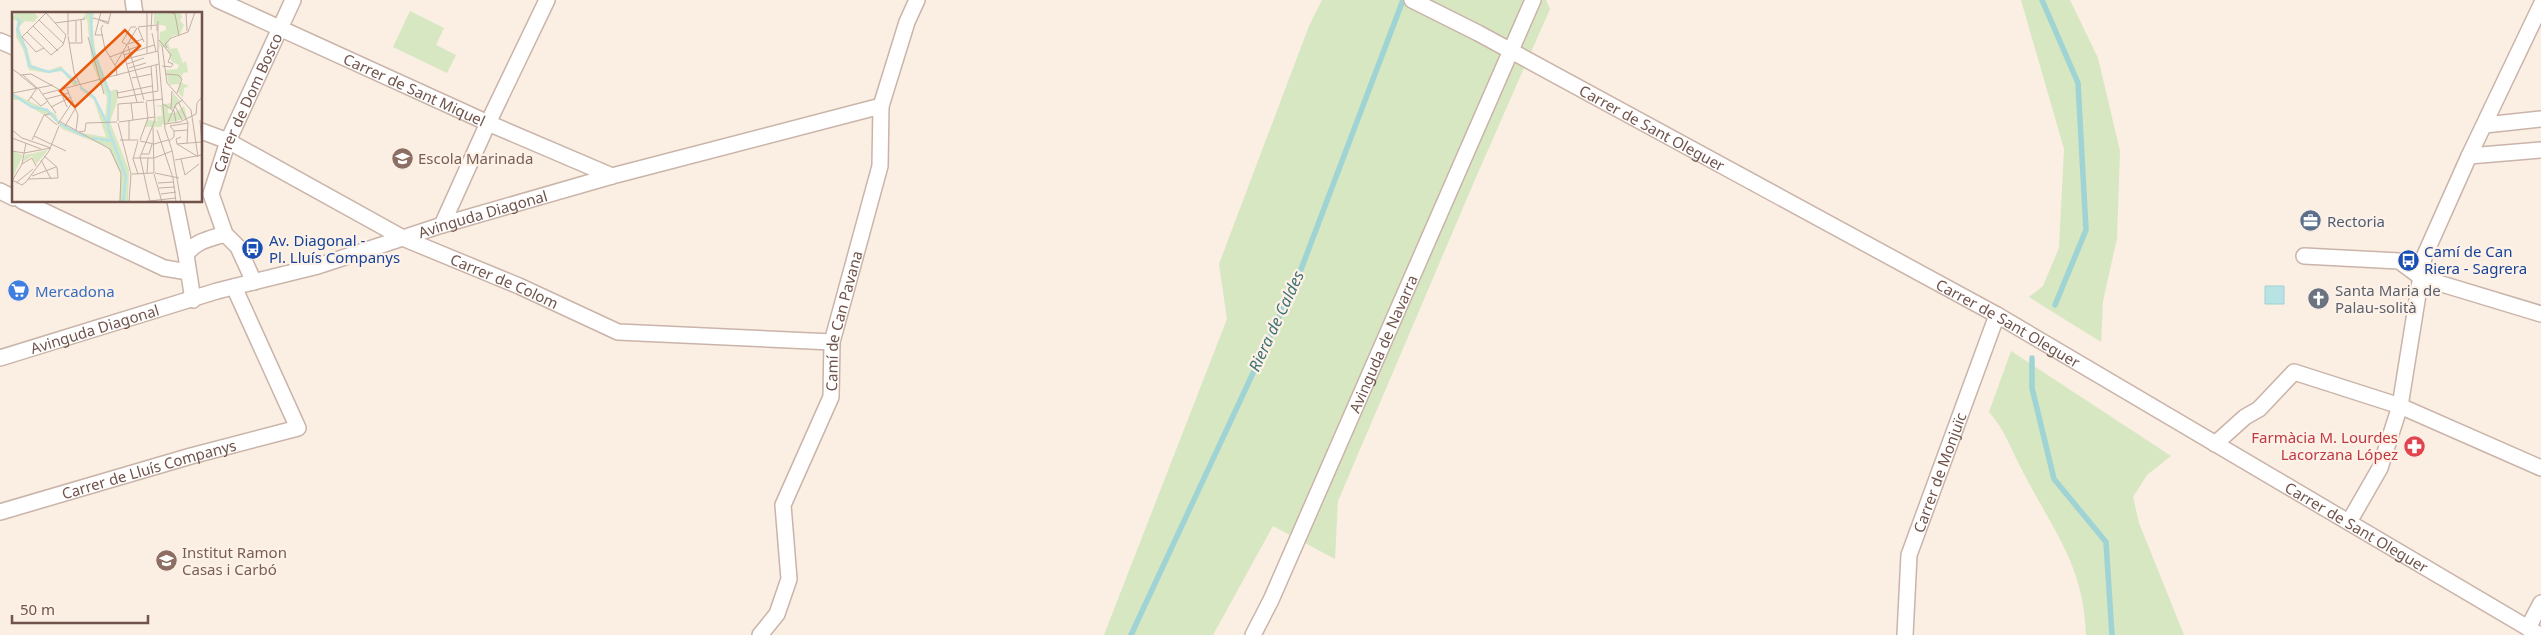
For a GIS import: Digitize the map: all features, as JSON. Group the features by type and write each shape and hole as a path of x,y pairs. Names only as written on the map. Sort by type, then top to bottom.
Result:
{"street":[{"name":"Carrer de Sant Miquel","path":"218,0 488,123 612,176"},
{"name":"Carrer de Dom Bosco","path":"225,234 211,194 228,141 293,0"},
{"path":"442,225 547,0"},
{"name":"Camí de Can Pavana","path":"768,631 777,614 789,579 783,506 831,397 832,342 880,166 881,106 907,22 917,0"},
{"name":"Carrer de Sant Oleguer","path":"1412,0 1510,51 1997,315 2349,522 2532,633"},
{"name":"Avinguda de Navarra","path":"1253,635 1271,600 1533,0"},
{"path":"2349,522 2380,468 2400,406 2424,258 2469,156 2541,5"},
{"path":"0,41 12,46"},
{"name":"Avinguda Diagonal","path":"0,358 234,287 318,266 442,225 612,176 881,106"},
{"path":"2485,125 2541,119"},
{"name":"Carrer de Colom","path":"202,131 228,141 405,238 519,286 618,332 832,342"},
{"path":"2469,156 2541,150"},
{"path":"0,191 12,197"},
{"path":"24,202 164,268 188,272"},
{"path":"175,202 193,300"},
{"path":"186,255 192,246 201,241 225,234 238,247 254,282"},
{"path":"2304,256 2399,261 2422,278 2541,314"},
{"name":"Carrer de Lluís Companys","path":"0,512 298,428 234,287"},
{"name":"Carrer de Monjuïc","path":"1905,635 1909,555 1997,315"},
{"path":"2216,444 2245,417 2259,409 2294,372 2400,406 2541,468"},
{"path":"2532,633 2541,603"}],"green space":[{"path":"1322,0 1546,0 1550,9 1338,501 1335,559 1273,526 1213,635 1104,635 1227,319 1219,264 1309,26"},
{"path":"2021,0 2070,0 2098,58 2120,151 2117,238 2103,301 2101,342 2029,297 2043,286 2059,248 2064,149"},
{"path":"410,11 444,28 436,45 456,55 447,73 393,47"},
{"path":"2011,351 2171,456 2147,475 2133,497 2139,523 2184,635 2086,635 2080,589 2066,550 2004,434 1989,412"}],"water":[{"path":"2265,286 2284,286 2284,304 2265,304"}],"waterway":[{"name":"Riera de Caldes","path":"1131,635 1300,272 1403,0"},
{"path":"2042,0 2078,83 2086,230 2055,305"},
{"path":"2032,358 2032,388 2054,479 2106,542 2112,635"}],"place":[{"name":"Escola Marinada","path":"402,158"},
{"name":"Rectoria","path":"2311,221"},
{"name":"Av. Diagonal - Pl. Lluís Companys","path":"253,249"},
{"name":"Camí de Can Riera - Sagrera","path":"2408,260"},
{"name":"Mercadona","path":"19,291"},
{"name":"Santa Maria de Palau-solità","path":"2319,299"},
{"name":"Farmàcia M. Lourdes Lacorzana López","path":"2414,446"},
{"name":"Institut Ramon Casas i Carbó","path":"166,561"}]}
